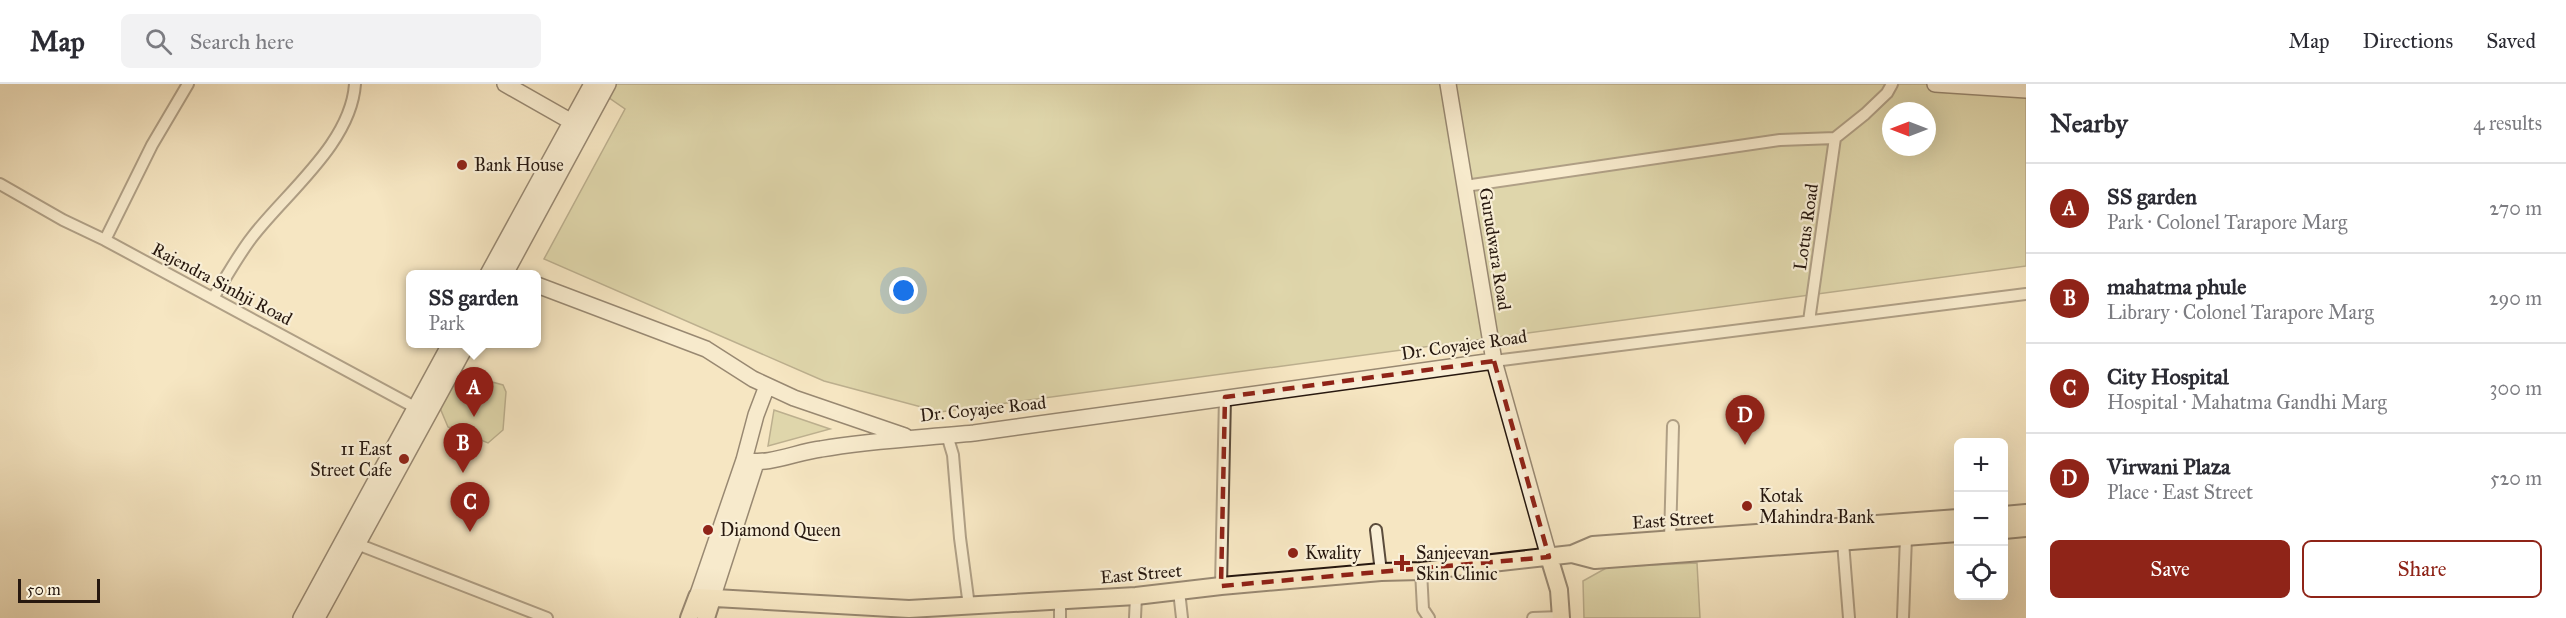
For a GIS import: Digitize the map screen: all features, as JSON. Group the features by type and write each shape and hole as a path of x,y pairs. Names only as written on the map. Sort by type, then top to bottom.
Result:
{"main road":[{"path":"2008,515 2026,513"},
{"name":"East Street","path":"704,598 855,611 1060,601 1136,596 1381,572 1421,571 1572,554 1593,545 1954,518"},
{"path":"2008,530 2026,528"},
{"name":"East Street","path":"1572,554 1594,560 1954,533"},
{"path":"1549,557 1558,590 1561,617"},
{"path":"689,618 704,598"},
{"path":"704,598 706,618"}],"street":[{"path":"105,240 152,146 188,84"},
{"path":"213,298 253,236 322,157 348,116 354,99 355,84"},
{"path":"505,84 578,125"},
{"path":"578,125 592,84"},
{"path":"502,270 578,125 608,84"},
{"name":"Gurudwara Road","path":"1448,84 1494,361 1549,557"},
{"path":"1465,186 1780,140 1835,138 1865,114 1887,93 1892,84"},
{"path":"1935,84 2026,90"},
{"name":"Lotus Road","path":"1809,321 1835,138"},
{"name":"Rajendra Sinhji Road","path":"0,184 63,220 105,240 422,410"},
{"path":"541,287 706,350 760,383 908,437"},
{"name":"Dr. Coyajee Road","path":"750,461 908,437 947,435 1494,361 2026,294"},
{"path":"301,618 351,541 422,410 448,348"},
{"path":"422,410 464,348"},
{"path":"704,598 750,461 760,383"},
{"path":"1221,586 1225,397"},
{"path":"844,446 850,435 851,424 847,416"},
{"path":"1670,540 1672,426"},
{"path":"947,435 954,455 960,538 969,606"},
{"path":"1376,530 1381,572"},
{"path":"1903,618 1906,537"},
{"path":"317,618 351,541"},
{"path":"351,541 547,618"},
{"path":"1843,542 1849,618"},
{"path":"1421,571 1423,609 1429,618"},
{"path":"1179,591 1182,618"},
{"path":"1135,618 1136,596"},
{"path":"1060,601 1060,618"},
{"path":"1533,618 1561,617"}],"highlighted area":[{"path":"1494,361 1549,557 1221,586 1225,397"}],"shaded area":[{"path":"589,84 2026,84 2026,266 940,412 824,381 544,259 625,109"},
{"path":"481,379 503,385 506,392 503,430 488,443 448,427 440,408 454,382"},
{"path":"774,410 830,429 768,446"},
{"path":"1697,563 1700,618 1584,618 1583,581 1608,567"}],"place":[{"name":"Bank House","path":"462,165"},
{"name":"SS garden","path":"474,417"},
{"name":"Virwani Plaza","path":"1745,445"},
{"name":"11 East Street Cafe","path":"404,459"},
{"name":"mahatma phule","path":"463,473"},
{"name":"Kotak Mahindra Bank","path":"1747,506"},
{"name":"Diamond Queen","path":"708,530"},
{"name":"City Hospital","path":"470,532"},
{"name":"Kwality","path":"1293,553"},
{"name":"Sanjeevan Skin Clinic","path":"1402,563"}]}
